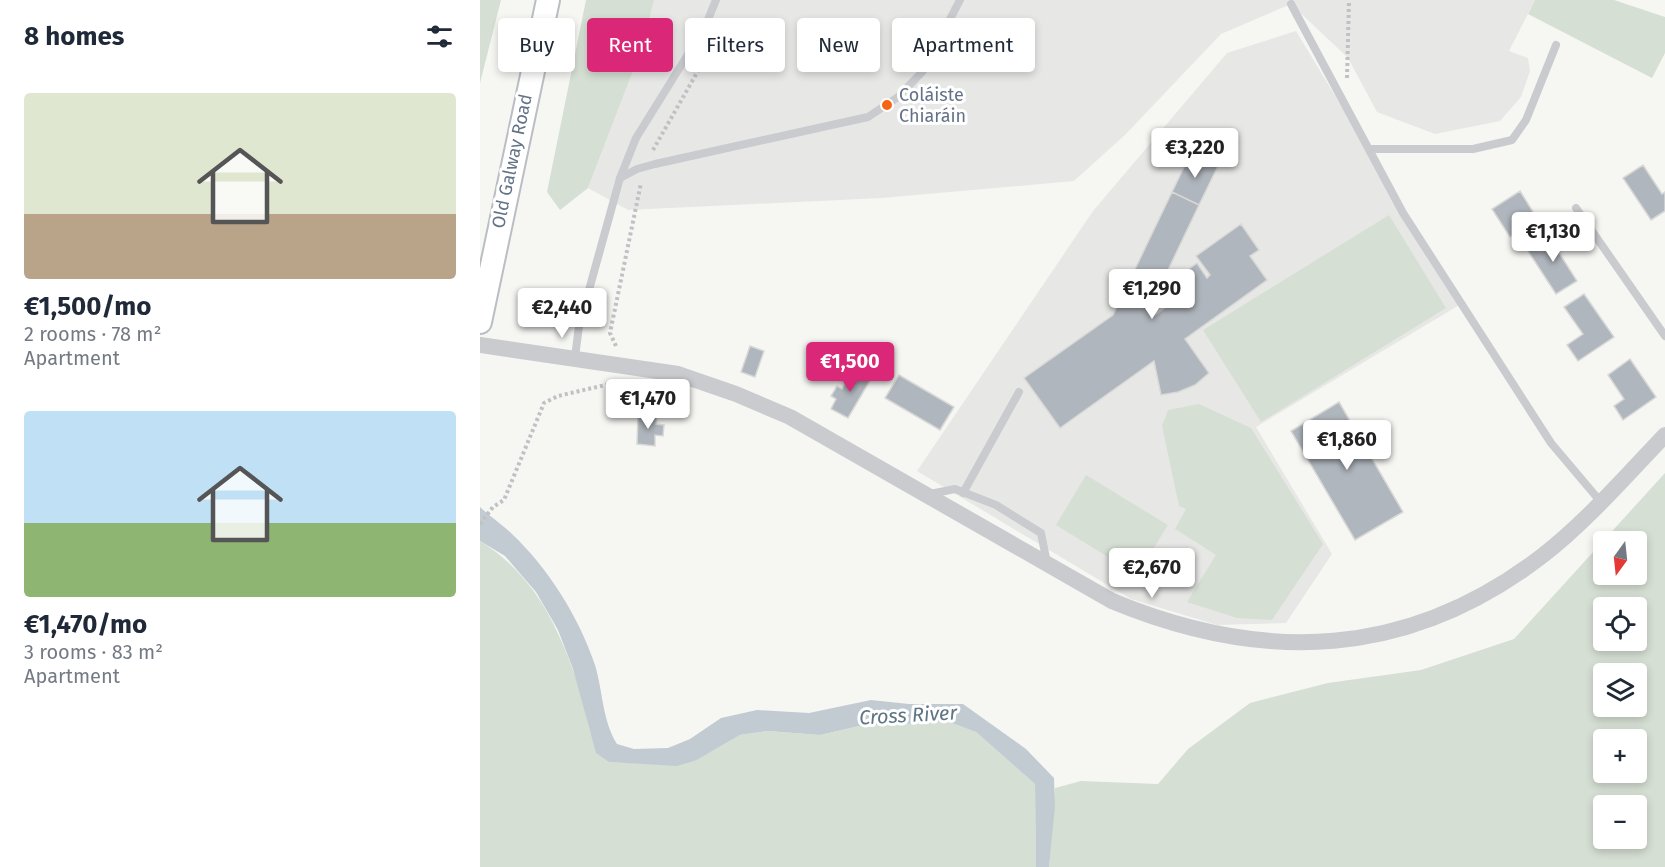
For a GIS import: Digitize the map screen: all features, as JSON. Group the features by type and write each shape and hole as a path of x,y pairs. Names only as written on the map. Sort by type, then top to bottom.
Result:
{"main road":[{"name":"Old Galway Road","path":"480,322 548,0"}],"street":[{"path":"480,345 575,357 678,374 736,394 790,417 1112,601 1155,619 1204,633 1260,642 1320,642 1365,637 1420,624 1469,602 1542,556 1665,435"}],"lane":[{"path":"575,357 579,326 620,178 636,138 705,27 716,0"},
{"path":"620,178 646,167 868,117 898,96 922,71 960,0"},
{"path":"1291,4 1403,213 1551,443 1600,501"},
{"path":"1369,149 1473,149 1512,140 1526,120 1556,45"},
{"path":"1576,208 1665,336"},
{"path":"963,493 1019,392"},
{"path":"927,495 955,489 996,505 1041,533 1047,563"}],"path":[{"path":"1347,108 1349,0"},
{"path":"623,349 616,346 610,333 646,167 667,122 698,72"},
{"path":"480,524 493,507 504,500 544,403 558,396 619,382"}],"shaded area":[{"path":"480,0 501,0 480,83"},
{"path":"586,0 654,0 650,18 587,18 587,72 633,72 588,188 560,210 547,192 571,72 575,72 575,54"},
{"name":"Coláiste Chiaráin","path":"654,0 1535,0 1509,51 1528,58 1530,71 1521,97 1500,121 1435,134 1377,112 1348,58 1291,4 1221,34 1126,134 1074,181 882,198 628,210 588,188 633,72 673,72 673,18 650,18"},
{"path":"1535,0 1614,0 1665,17 1665,53 1652,78 1528,14"},
{"path":"1296,31 1461,304 1256,427 1332,554 1286,623 1217,625 1131,599 917,471 1093,211 1227,53"},
{"path":"1389,215 1446,308 1261,422 1203,330"},
{"path":"1199,404 1251,428 1323,544 1272,620 1237,618 1187,602 1216,555 1175,529 1186,509 1179,506 1162,426 1168,410"},
{"path":"1665,473 1665,867 1049,867 1055,788 1081,781 1158,784 1188,749 1250,703 1328,683 1421,670 1514,639 1593,552 1593,585 1647,585 1647,531 1612,531"},
{"path":"1086,475 1168,525 1137,575 1056,525"},
{"path":"480,541 518,572 545,608 574,672 590,731 609,762 656,764 697,760 740,735 768,731 820,735 859,726 949,722 976,732 1035,784 1036,867 480,867"}],"water":[{"name":"Cross River","path":"480,507 525,547 550,578 571,611 595,665 608,725 617,744 634,749 668,748 690,739 721,718 757,710 809,713 871,700 909,704 963,704 1026,749 1054,778 1055,806 1049,867 1036,867 1035,784 976,732 949,722 859,726 820,735 768,731 740,735 697,760 677,766 609,762 596,753 573,669 558,630 536,592 505,556 480,541"}],"building":[{"path":"1191,153 1218,166 1199,205 1172,192"},
{"path":"1643,165 1662,194 1665,192 1665,211 1651,220 1623,178"},
{"path":"1520,191 1538,220 1510,237 1492,209"},
{"path":"1172,192 1199,205 1150,308 1155,315 1181,296 1171,282 1197,263 1207,278 1210,275 1196,256 1241,224 1259,250 1250,256 1267,280 1185,339 1209,373 1195,385 1178,392 1161,395 1154,361 1060,428 1024,378 1113,315"},
{"path":"1555,233 1562,236 1563,242 1556,248 1577,281 1556,294 1528,251"},
{"path":"1584,294 1614,337 1578,361 1567,345 1583,334 1564,307"},
{"path":"750,346 764,351 755,377 741,372"},
{"path":"1630,359 1656,397 1623,420 1614,406 1624,399 1608,375"},
{"path":"855,367 872,377 848,418 831,409 836,399 831,396 837,386 842,389"},
{"path":"899,375 954,407 940,430 885,398"},
{"path":"1339,402 1403,512 1355,540 1291,431"},
{"path":"638,414 657,415 656,424 664,425 663,436 655,435 655,446 637,444"}],"place":[{"name":"Coláiste Chiaráin","path":"887,105"}]}
